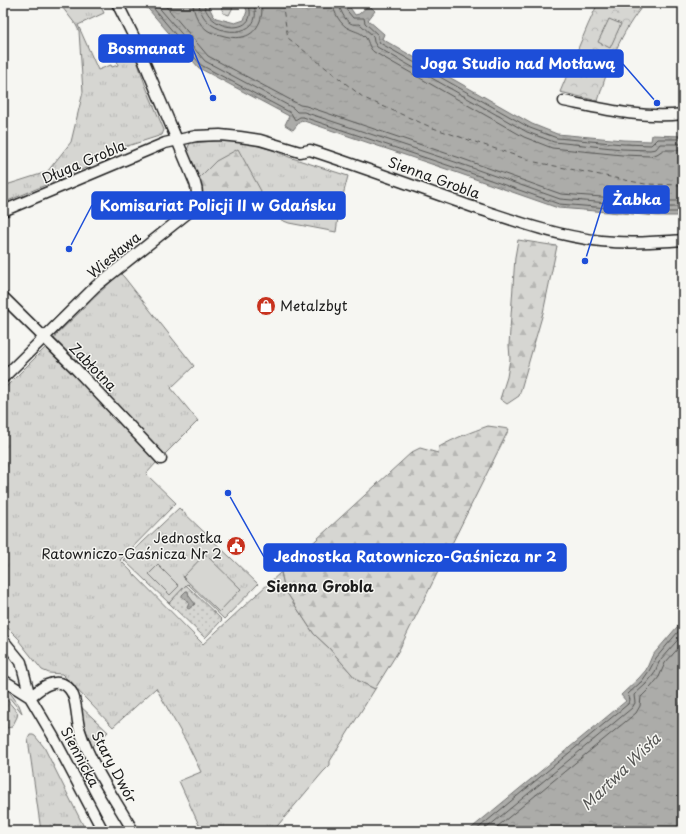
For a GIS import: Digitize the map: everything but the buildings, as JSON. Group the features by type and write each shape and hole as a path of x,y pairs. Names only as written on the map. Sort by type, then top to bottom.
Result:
{"street":[{"path":"117,3 133,35 177,140"},
{"path":"564,101 625,113 657,115 683,114"},
{"name":"Sienna Grobla","path":"177,140 196,136 240,136 260,140 300,152 310,150 532,227 564,234 616,242 652,243 683,240"},
{"name":"Długa Grobla","path":"3,211 165,143 177,140"},
{"name":"Wiesława","path":"3,378 96,286 189,212 196,204 198,191 196,183 177,140"},
{"name":"Zabłotna","path":"3,297 44,336 160,459"},
{"name":"Siennicka","path":"3,640 21,662 30,697 53,736 103,831"},
{"name":"Siennicka","path":"3,680 30,697"},
{"name":"Stary Dwór","path":"30,697 44,686 54,682 62,684 68,688 73,695 79,730 88,753 133,831"}],"green space":[{"path":"59,3 99,3 104,13 78,25 98,70 111,65 112,67 118,65 117,59 134,52 146,87 164,130 162,135 90,158 88,167 3,203 3,186 47,172 71,142 83,92 79,31"},
{"path":"218,3 231,3 233,7 229,15 223,13 221,5"},
{"path":"598,3 645,3 636,14 616,49 606,74 598,101 560,92"},
{"path":"609,19 621,24 610,48 598,42"},
{"path":"227,140 244,142 273,150 289,157 348,176 339,211 336,232 289,223 261,212 254,203 261,191 216,161 198,179 187,150 190,143"},
{"path":"238,149 261,191 254,203 231,210 212,209 206,203 198,179 216,161"},
{"path":"518,240 557,246 543,313 519,396 507,404 500,399 507,377 510,359 509,345 515,257"},
{"path":"120,273 194,366 171,388 198,421 163,456 55,344 54,340 56,335"},
{"path":"45,348 51,349 110,412 109,415 117,423 120,422 157,462 146,474 176,503 120,560 203,644 281,572 285,590 314,634 329,648 357,680 375,689 330,761 330,765 273,831 190,831 199,825 179,781 201,772 187,743 156,688 113,727 62,674 49,673 42,670 19,641 20,640 3,623 3,390"},
{"path":"488,426 509,429 399,650 375,689 357,680 329,648 314,634 285,590 281,572 412,452 420,448 438,453 439,447 463,435"},
{"path":"179,508 258,584 224,619 188,584 169,603 124,560"},
{"path":"205,554 241,589 219,612 183,577"},
{"path":"158,565 179,586 170,595 149,574"},
{"path":"186,585 222,620 205,638 169,603"},
{"path":"3,683 19,705 22,713 3,690"},
{"path":"3,698 7,700 18,713 12,727 7,728 3,726"},
{"path":"79,705 108,732 92,747 84,725"},
{"path":"30,735 35,736 44,747 86,831 41,831 28,739"}],"water":[{"path":"143,3 207,3 216,18 235,23 244,20 247,11 244,3 347,3 355,15 359,14 369,5 375,11 368,20 384,34 382,39 532,124 557,134 623,140 651,141 652,135 683,136 683,216 657,216 558,208 301,120 293,130 285,125 289,116 199,68"},
{"path":"186,591 188,591 189,596 195,604 189,609 187,608 189,603 182,597"},
{"name":"Martwa Wisła","path":"683,620 683,831 468,831 626,701 621,695 646,670 652,656"}],"ferry route":[{"path":"282,3 288,38 364,98 433,128 535,162 645,184 683,185"}],"place":[{"name":"Bosmanat","path":"213,98"},
{"name":"Joga Studio nad Motławą","path":"657,103"},
{"name":"Komisariat Policji II w Gdańsku","path":"69,249"},
{"name":"Żabka","path":"585,261"},
{"name":"Metalzbyt","path":"266,306"},
{"name":"Jednostka Ratowniczo-Gaśnicza nr 2","path":"228,493"},
{"name":"Jednostka Ratowniczo-Gaśnicza Nr 2","path":"236,546"}],"district":[{"name":"Sienna Grobla","path":"320,587"}]}
